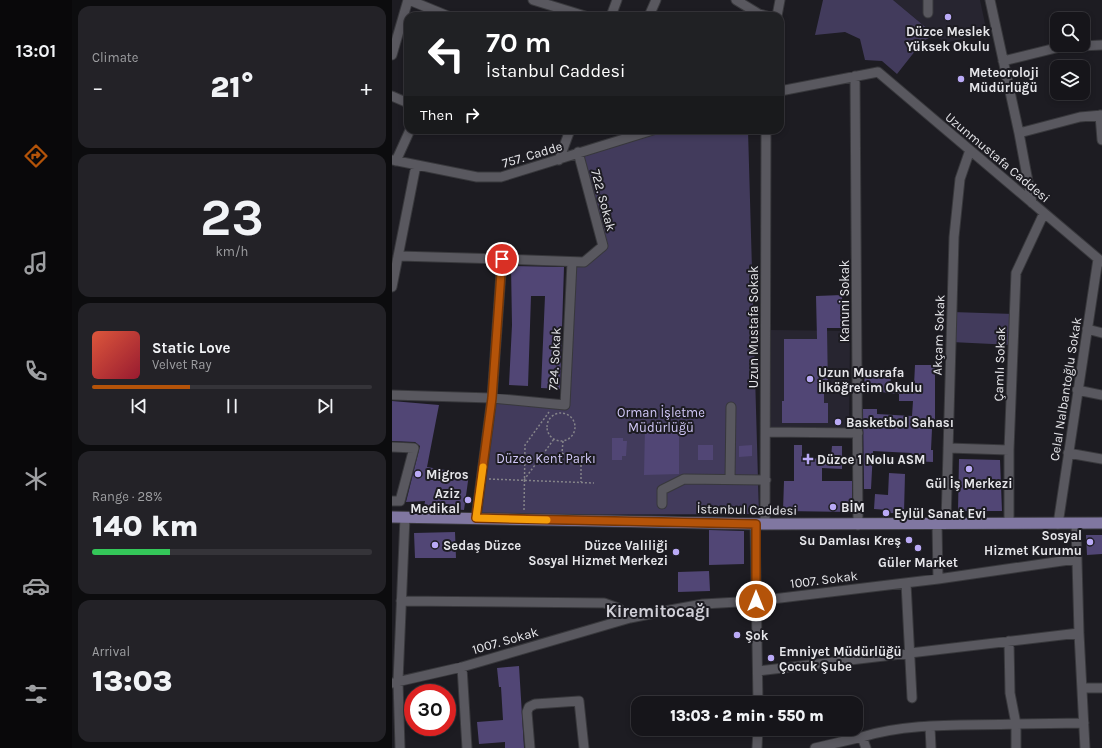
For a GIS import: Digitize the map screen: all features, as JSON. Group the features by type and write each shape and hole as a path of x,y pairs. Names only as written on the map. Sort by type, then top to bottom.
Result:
{"main road":[{"name":"İstanbul Caddesi","path":"392,517 760,524 1102,523"}],"street":[{"path":"405,12 409,0 438,12"},
{"path":"533,0 551,3 575,12"},
{"path":"612,12 617,0"},
{"path":"651,12 656,0"},
{"path":"736,0 748,12"},
{"path":"778,12 780,0"},
{"path":"928,0 928,13"},
{"path":"990,0 1019,133 1032,203"},
{"path":"392,55 404,16"},
{"path":"1003,61 1060,47 1102,45"},
{"name":"Uzunmustafa Caddesi","path":"855,76 878,72 1100,260"},
{"path":"784,90 855,76"},
{"name":"Kanuni Sokak","path":"855,76 858,524"},
{"path":"392,96 404,101"},
{"path":"1019,133 1080,117 1101,115 1102,140"},
{"path":"394,161 408,134"},
{"path":"559,160 569,134"},
{"name":"757. Cadde","path":"394,161 477,177 502,177 639,134"},
{"name":"Uzun Mustafa Sokak","path":"758,696 756,601 760,524 766,480 766,134"},
{"name":"Akçam Sokak","path":"938,579 941,523 948,448 954,237 960,179 970,150"},
{"name":"722. Sokak","path":"398,256 584,262 603,246 578,152"},
{"path":"392,287 398,256 397,235 416,165"},
{"name":"Çamlı Sokak","path":"1008,523 1009,450 1016,273 1044,213"},
{"path":"476,518 492,398 502,259"},
{"name":"Celal Nalbantoğlu Sokak","path":"1058,524 1087,330 1100,260"},
{"name":"724. Sokak","path":"392,395 492,398 565,405 572,262"},
{"path":"1087,330 1102,333"},
{"path":"1078,390 1102,395"},
{"path":"730,479 731,407"},
{"path":"766,432 858,433"},
{"path":"392,447 414,448 400,501 392,501"},
{"path":"948,448 1009,450"},
{"path":"1068,453 1102,459"},
{"path":"662,504 662,490 684,479 766,480"},
{"path":"400,748 395,682 405,517"},
{"path":"1076,524 1076,559 1085,748"},
{"name":"1007. Sokak","path":"395,682 462,667 630,618 703,604 756,601 938,579 1076,559"},
{"path":"906,582 912,698"},
{"path":"401,601 604,603 618,608 630,618"},
{"path":"758,671 1079,633"},
{"path":"1008,641 1010,693 1016,724 1016,748"},
{"path":"462,667 467,748"},
{"path":"1082,688 1102,688"},
{"path":"530,748 527,712 529,707 535,704 579,701 584,748"},
{"path":"815,748 876,733 930,727 1084,723"},
{"path":"930,727 931,748"},
{"path":"757,748 758,736"},
{"path":"862,737 866,748"}],"path":[{"path":"523,519 525,445 555,404"},
{"path":"561,413 566,414 573,420 575,429 574,433 568,440 554,440 548,433 548,421 552,416 561,413"},
{"path":"545,418 548,421"},
{"path":"524,480 554,440"},
{"path":"563,441 562,453 580,462 581,482"},
{"path":"481,478 594,482"}],"shaded area":[{"name":"Düzce Meslek Yüksek Okulu","path":"893,0 980,0 987,33 945,43"},
{"name":"Uzun Musrafa İlköğretim Okulu","path":"771,330 850,331 849,428 770,427"}],"green space":[{"path":"823,0 893,0 935,35 923,41 897,74 882,61 865,60 860,39 845,32 815,35"},
{"name":"Orman İşletme Müdürlüğü","path":"656,134 748,134 759,514 480,515 495,403 567,406 575,267 605,249 582,157"},
{"path":"952,312 1014,314 1013,345 951,342"}],"building":[{"path":"511,266 564,267 560,389 541,388 545,296 531,296 528,386 509,385 512,325"},
{"name":"Uzun Musrafa İlköğretim Okulu","path":"842,295 843,328 827,328 828,390 824,390 824,403 828,403 828,423 782,423 782,401 784,401 784,339 817,339 816,296"},
{"path":"915,365 935,365 935,429 932,429 931,450 933,450 933,462 911,461 911,453 873,451 871,489 864,489 863,409 877,409 877,414 912,416 913,401 899,401 899,394 863,390 865,376 891,379 890,384 914,385"},
{"name":"Migros","path":"392,401 439,405 427,467 469,474 464,510 424,507 425,501 406,502 420,446 415,442 392,441"},
{"name":"Orman İşletme Müdürlüğü","path":"645,428 679,429 679,474 644,475"},
{"path":"612,438 623,438 623,441 627,441 626,456 622,456 622,460 612,460"},
{"path":"698,445 713,445 713,460 698,460"},
{"path":"752,445 752,456 739,457 739,446"},
{"path":"794,445 802,445 802,459 831,458 832,446 842,446 842,469 822,468 822,481 852,481 852,512 783,511 784,481 794,481"},
{"path":"959,459 1000,460 1002,511 958,511"},
{"path":"889,473 905,474 904,513 888,513 888,510 874,509 875,494 888,495"},
{"path":"709,530 744,531 744,564 709,565"},
{"name":"Sedaş Düzce","path":"455,532 456,558 415,558 414,533"},
{"path":"1086,535 1102,535 1102,554 1087,555"},
{"path":"709,571 710,591 678,592 678,572"},
{"path":"519,666 524,748 505,748 505,742 479,744 477,722 503,720 501,687 499,687 497,668"}],"slow traffic":[{"path":"483,467 476,518 547,520"}],"place":[{"name":"Düzce Meslek Yüksek Okulu","path":"948,17"},
{"name":"Meteoroloji Müdürlüğü","path":"961,79"},
{"name":"Uzun Musrafa İlköğretim Okulu","path":"810,379"},
{"name":"Basketbol Sahası","path":"838,422"},
{"name":"Düzce 1 Nolu ASM","path":"808,459"},
{"name":"Gül İş Merkezi","path":"969,469"},
{"name":"Migros","path":"418,474"},
{"name":"Aziz Medikal","path":"468,500"},
{"name":"BİM","path":"833,507"},
{"name":"Eylül Sanat Evi","path":"886,513"},
{"name":"Su Damlası Kreş","path":"909,540"},
{"name":"Sosyal Hizmet Kurumu","path":"1090,542"},
{"name":"Sedaş Düzce","path":"435,545"},
{"name":"Güler Market","path":"918,548"},
{"name":"Düzce Valiliği Sosyal Hizmet Merkezi","path":"676,552"},
{"name":"Şok","path":"737,635"},
{"name":"Emniyet Müdürlüğü Çocuk Şube","path":"771,658"}],"district":[{"name":"Kiremitocağı","path":"658,611"}],"route":[{"path":"502,259 492,398 476,518 756,524 756,601"}],"park label":[{"name":"Düzce Kent Parkı","path":"546,458"}]}
